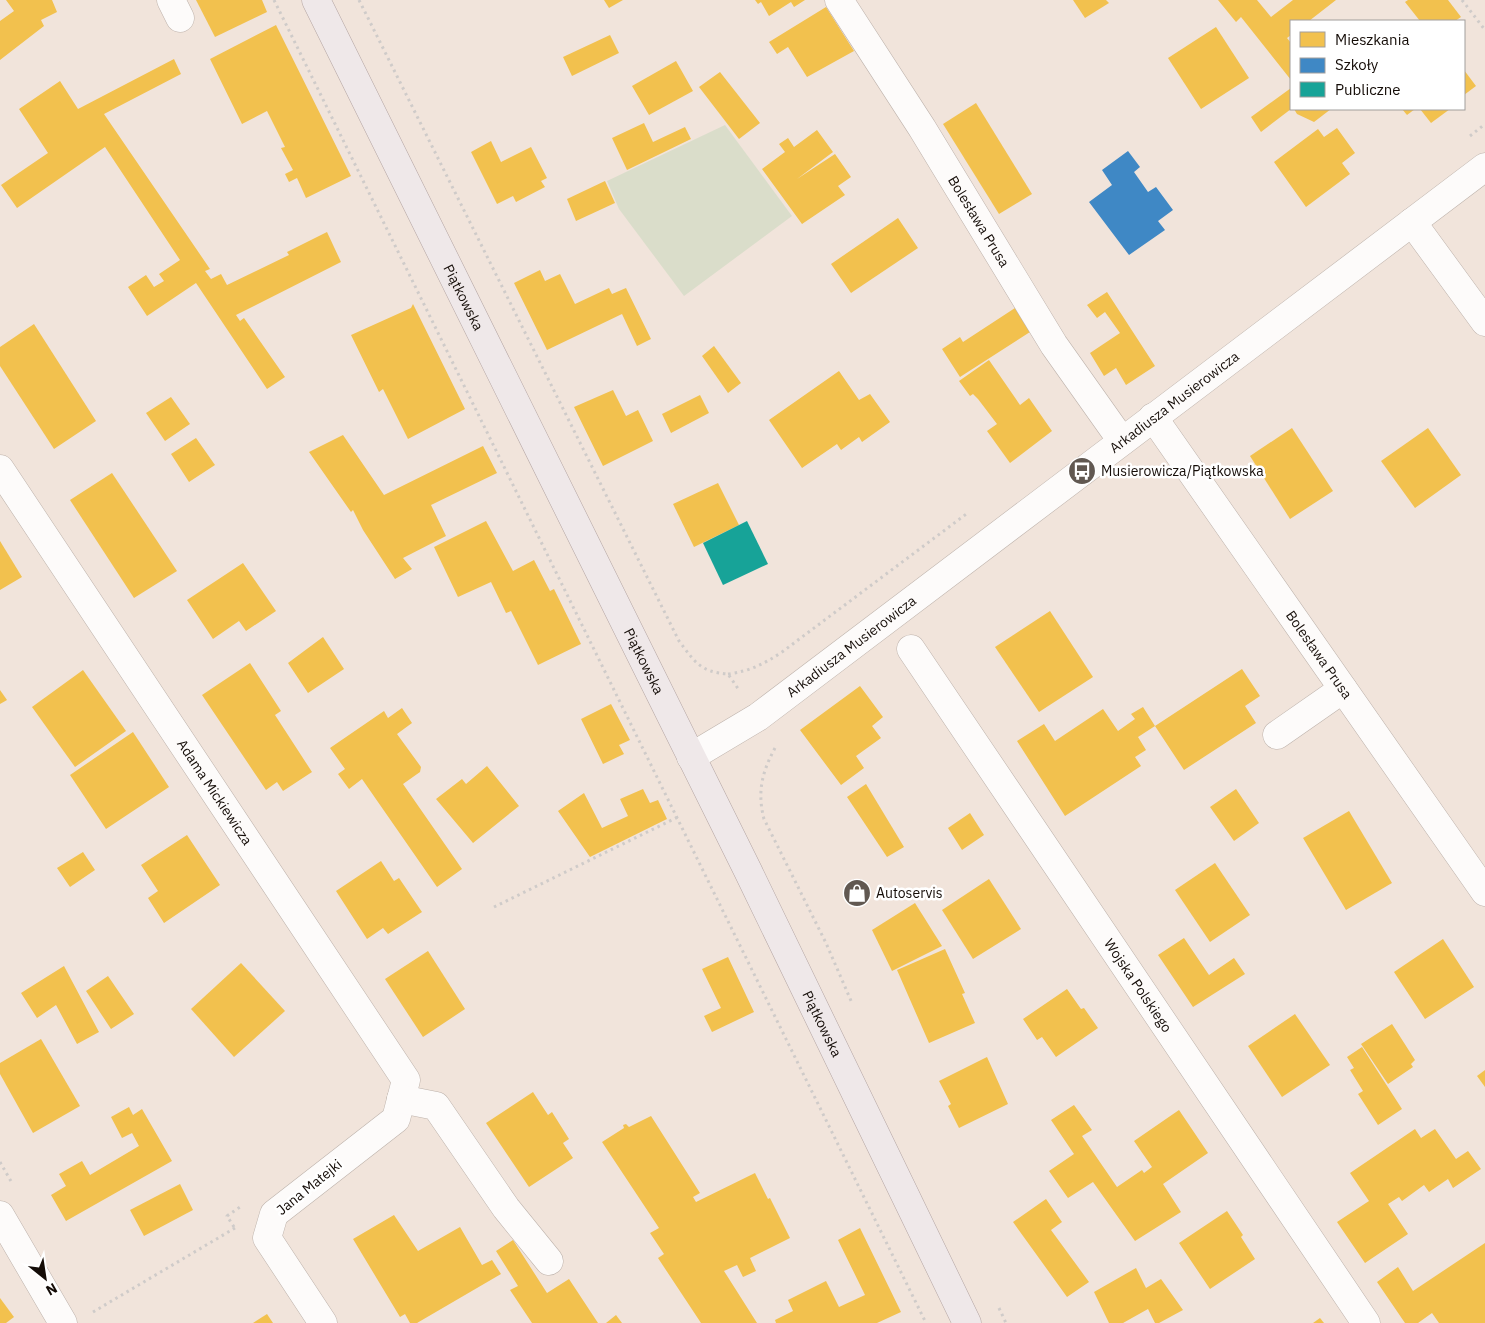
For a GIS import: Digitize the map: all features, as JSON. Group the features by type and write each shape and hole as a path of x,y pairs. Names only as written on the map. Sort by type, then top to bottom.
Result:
{"main road":[{"name":"Piątkowska","path":"316,0 691,757 967,1323"}],"street":[{"name":"Bolesława Prusa","path":"839,0 922,128 1054,345 1122,441"},
{"name":"Arkadiusza Musierowicza","path":"691,757 758,717 1485,167"},
{"path":"1412,222 1485,322"},
{"name":"Bolesława Prusa","path":"1153,417 1485,892"},
{"name":"Adama Mickiewicza","path":"0,469 406,1080 399,1109"},
{"name":"Wojska Polskiego","path":"911,649 1366,1323"},
{"path":"1277,735 1343,689"},
{"path":"399,1109 436,1106 506,1208 549,1261"},
{"name":"Jana Matejki","path":"323,1323 267,1238 274,1214 399,1109"},
{"path":"0,1214 63,1323"}],"path":[{"path":"274,0 926,1323"},
{"path":"360,0 679,641 696,665 712,673 728,674 760,666 782,652 972,510"},
{"path":"1462,0 1485,30"},
{"path":"728,674 777,744 760,784 760,802 764,819 826,943 854,1009"},
{"path":"494,907 678,817"},
{"path":"234,1227 227,1216 241,1205"},
{"path":"89,1314 217,1240"},
{"path":"998,1306 1006,1323"}],"green space":[{"path":"725,125 792,216 684,296 619,209 607,181"}],"building: Mieszkania":[{"path":"6,0 52,0 57,12 41,20 44,26 0,60 0,21 14,11"},
{"path":"196,0 262,0 267,12 215,37"},
{"path":"604,0 623,0 609,8"},
{"path":"755,0 805,0 794,7 791,2 769,16 761,2 758,4"},
{"path":"1073,0 1106,0 1109,3 1085,18"},
{"path":"1218,0 1257,0 1271,17 1293,0 1336,0 1310,20 1290,20 1290,36 1287,38 1290,42 1290,79 1241,17 1236,22"},
{"path":"1408,0 1448,0 1461,17 1456,20 1419,20 1405,2"},
{"path":"826,7 854,51 807,77 788,47 777,54 769,42"},
{"path":"276,25 351,176 306,198 297,178 289,182 285,174 293,170 281,148 285,147 267,111 242,124 210,59"},
{"path":"1216,27 1249,78 1201,109 1168,58"},
{"path":"610,35 619,53 572,76 563,57"},
{"path":"174,59 181,74 104,114 210,269 205,271 211,279 221,274 227,285 289,255 287,252 327,232 341,262 236,315 240,321 244,318 285,377 267,389 196,283 147,316 128,287 146,275 154,287 164,281 159,274 180,260 105,147 17,208 1,185 48,153 19,109 60,81 78,109"},
{"path":"676,61 693,91 649,115 632,86"},
{"path":"1465,71 1476,86 1465,94"},
{"path":"720,72 760,123 739,139 699,87"},
{"path":"1290,89 1290,110 1261,132 1251,117"},
{"path":"976,103 1032,194 999,214 943,124"},
{"path":"1295,110 1330,110 1314,122 1297,114"},
{"path":"1403,110 1414,110 1407,115"},
{"path":"1421,110 1449,110 1431,123"},
{"path":"644,123 653,142 685,127 691,139 627,170 612,138"},
{"path":"1337,128 1355,153 1342,163 1350,174 1306,207 1274,162 1318,129 1324,137"},
{"path":"817,130 833,152 797,179 835,154 851,177 838,186 845,195 802,224 762,169 785,152 779,144 788,138 794,147"},
{"path":"491,141 501,162 531,147 547,178 541,181 545,187 516,202 513,196 497,204 471,152"},
{"path":"605,181 615,203 576,221 567,199"},
{"path":"898,218 918,248 851,293 831,264"},
{"path":"540,270 545,281 560,274 575,304 609,288 612,294 626,288 651,339 637,346 622,314 547,350 514,283"},
{"path":"1107,292 1155,366 1126,385 1116,368 1104,376 1090,353 1120,333 1105,312 1097,318 1087,305"},
{"path":"413,304 465,409 408,439 383,389 379,392 351,335 411,308"},
{"path":"1015,308 1030,332 960,377 942,349 960,337 963,342"},
{"path":"34,324 96,421 54,449 0,366 0,347"},
{"path":"714,346 741,383 728,393 702,356"},
{"path":"989,360 1020,405 1029,398 1052,431 1010,463 987,431 997,424 978,399 973,394 970,396 959,381"},
{"path":"839,371 859,400 870,394 890,422 862,442 859,437 841,450 837,444 802,468 769,420"},
{"path":"613,390 626,416 638,410 653,441 603,466 574,407"},
{"path":"700,395 709,413 671,433 662,414"},
{"path":"171,397 190,424 165,441 146,413"},
{"path":"1292,428 1333,491 1290,519 1250,456"},
{"path":"1428,428 1461,475 1415,508 1381,461"},
{"path":"343,435 384,495 483,446 497,473 431,505 446,536 403,558 412,569 395,579 363,530 353,510 351,512 309,452"},
{"path":"196,438 215,465 189,482 171,454"},
{"path":"112,473 177,571 134,598 70,500"},
{"path":"718,483 739,525 694,547 673,504"},
{"path":"486,521 513,571 534,560 550,591 554,589 581,644 538,665 511,611 506,613 491,582 458,597 434,547"},
{"path":"0,541 22,577 0,590"},
{"path":"243,563 276,611 246,631 239,621 213,639 187,600"},
{"path":"1050,611 1093,677 1039,712 995,647"},
{"path":"323,637 344,669 308,693 288,663"},
{"path":"250,663 281,711 275,715 312,772 283,791 277,782 266,790 202,695"},
{"path":"1242,669 1260,696 1245,706 1256,723 1184,770 1155,726"},
{"path":"83,670 126,731 75,767 32,707"},
{"path":"860,686 883,717 872,726 881,738 856,756 864,768 841,785 800,730"},
{"path":"0,690 7,700 0,704"},
{"path":"611,704 630,740 619,745 624,754 603,764 581,719"},
{"path":"1143,707 1155,726 1138,737 1146,750 1135,757 1141,766 1065,816 1017,741 1044,724 1055,741 1103,709 1118,731 1135,719 1131,714"},
{"path":"402,708 412,723 397,734 421,767 420,772 403,784 462,869 437,887 362,779 349,789 338,774 345,769 330,748 384,711 388,718"},
{"path":"133,732 169,787 106,829 70,775"},
{"path":"487,766 519,806 473,843 436,799 462,779 466,784"},
{"path":"866,784 904,847 887,857 847,797"},
{"path":"643,789 650,803 658,800 667,819 590,857 558,811 584,793 602,828 628,816 620,799"},
{"path":"1236,789 1259,823 1234,841 1210,807"},
{"path":"1349,811 1392,883 1346,910 1303,838"},
{"path":"970,813 984,835 962,850 948,828"},
{"path":"187,835 220,885 164,923 148,898 158,891 141,865"},
{"path":"83,852 95,870 70,887 57,868"},
{"path":"381,861 394,881 399,878 422,912 388,934 383,928 367,939 336,891"},
{"path":"1215,863 1250,915 1210,942 1175,890"},
{"path":"989,879 1021,929 973,959 942,910"},
{"path":"915,903 942,946 892,971 872,930"},
{"path":"1184,938 1209,975 1234,958 1245,974 1193,1007 1158,955"},
{"path":"1443,939 1474,987 1425,1019 1394,972"},
{"path":"945,949 965,993 962,994 975,1023 929,1043 897,970"},
{"path":"428,951 465,1009 423,1037 385,979"},
{"path":"728,957 754,1012 712,1032 704,1016 721,1008 702,969"},
{"path":"241,963 285,1011 234,1057 191,1009"},
{"path":"64,966 99,1032 77,1044 56,1005 37,1018 21,993"},
{"path":"108,976 134,1014 111,1029 86,991"},
{"path":"1067,989 1098,1028 1056,1057 1042,1037 1037,1040 1023,1019"},
{"path":"1295,1014 1330,1065 1282,1097 1248,1046"},
{"path":"1392,1024 1415,1060 1411,1064 1413,1067 1388,1084 1361,1044"},
{"path":"41,1039 80,1106 33,1133 0,1074 0,1063"},
{"path":"1362,1047 1402,1109 1378,1125 1358,1094 1363,1091 1350,1070 1354,1068 1347,1057"},
{"path":"987,1057 1008,1104 959,1128 948,1106 951,1104 939,1081"},
{"path":"1485,1070 1485,1087 1477,1076"},
{"path":"533,1092 548,1115 552,1112 569,1139 563,1143 573,1158 529,1187 486,1123"},
{"path":"1074,1105 1092,1130 1082,1136 1117,1187 1142,1170 1144,1173 1152,1167 1134,1141 1179,1110 1208,1153 1163,1184 1181,1212 1135,1241 1093,1182 1068,1198 1049,1171 1074,1154 1051,1120"},
{"path":"129,1107 133,1115 142,1109 172,1161 66,1221 51,1195 66,1186 59,1174 82,1161 90,1175 139,1146 132,1133 122,1138 111,1117"},
{"path":"651,1116 700,1193 693,1197 696,1202 755,1173 768,1199 770,1198 790,1238 750,1258 756,1271 743,1277 737,1265 724,1271 757,1323 701,1323 658,1258 664,1254 650,1233 659,1228 602,1142 624,1128 623,1125 626,1124 629,1127"},
{"path":"1415,1129 1421,1138 1435,1129 1456,1159 1468,1151 1481,1169 1453,1188 1448,1179 1429,1192 1424,1185 1402,1201 1399,1197 1388,1204 1408,1234 1365,1263 1337,1222 1369,1201 1350,1173"},
{"path":"180,1184 193,1210 144,1236 130,1210"},
{"path":"1046,1199 1062,1222 1051,1230 1089,1282 1067,1297 1013,1222"},
{"path":"1227,1211 1243,1235 1241,1237 1255,1259 1210,1289 1179,1243"},
{"path":"394,1215 418,1251 460,1227 482,1265 492,1260 501,1274 417,1323 410,1323 405,1314 400,1317 353,1239"},
{"path":"860,1228 901,1312 877,1323 776,1323 775,1320 793,1311 788,1300 826,1281 839,1307 865,1295 838,1240"},
{"path":"513,1240 547,1293 569,1279 598,1323 532,1323 510,1290 518,1286 496,1251"},
{"path":"1485,1243 1485,1323 1439,1323 1432,1313 1418,1323 1405,1323 1377,1282 1398,1267 1413,1291"},
{"path":"1136,1268 1146,1288 1161,1279 1183,1310 1159,1323 1155,1323 1148,1309 1123,1323 1109,1323 1094,1292"},
{"path":"0,1298 14,1317 6,1323 0,1323"},
{"path":"267,1314 273,1323 253,1323"},
{"path":"616,1315 622,1323 606,1323"},
{"path":"1320,1318 1324,1323 1313,1323"}],"building: Szkoły":[{"path":"1128,151 1140,167 1134,172 1148,192 1156,187 1173,210 1158,221 1165,230 1129,255 1089,202 1112,185 1102,170"}],"building: Publiczne":[{"path":"747,521 768,564 723,585 703,543"}],"place":[{"name":"Musierowicza/Piątkowska","path":"1082,471"},
{"name":"Autoservis","path":"857,893"}]}
